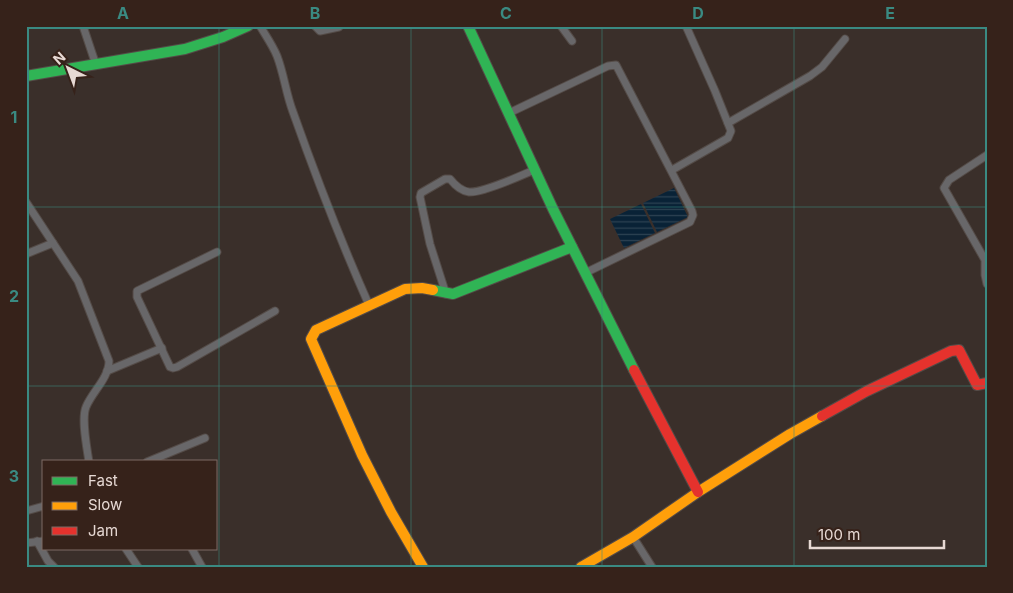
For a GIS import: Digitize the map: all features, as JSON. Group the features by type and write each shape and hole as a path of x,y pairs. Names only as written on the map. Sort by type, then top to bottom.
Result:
{"street":[{"path":"83,26 96,65"},
{"path":"26,76 185,49 223,37 248,26"},
{"path":"260,26 277,57 292,110 323,197 369,305"},
{"path":"315,26 320,31 339,27"},
{"path":"468,26 572,248 650,403 698,492"},
{"path":"561,26 572,41"},
{"path":"672,170 728,138 731,131 686,26"},
{"path":"728,123 810,76 822,67 845,39"},
{"path":"509,113 608,66 616,65 692,211 693,219 585,273"},
{"path":"987,155 949,180 944,188 985,260 987,284"},
{"path":"446,294 430,244 420,197 421,193 445,179 450,179 462,190 470,192 534,170"},
{"path":"26,202 83,292 109,361 107,371 85,408 89,460"},
{"path":"26,254 53,243"},
{"path":"423,567 391,512 362,455 311,339 316,330 411,288 422,288 453,294 572,248"},
{"path":"217,252 137,290 137,297 170,366 177,367 275,311"},
{"path":"107,371 162,348"},
{"path":"581,567 633,537 698,492 790,434 858,396 950,351 959,350 977,385 987,383"},
{"path":"152,460 205,438"},
{"path":"26,511 42,507"},
{"path":"633,537 652,567"},
{"path":"26,544 40,541"},
{"path":"43,550 48,562 54,567"},
{"path":"127,550 138,567"},
{"path":"193,550 202,567"}],"water":[{"path":"674,188 688,217 657,232 643,203"},
{"path":"641,204 655,233 624,248 610,219"}],"traffic: fast":[{"path":"26,76 185,49 223,37 248,26"},
{"path":"468,26 553,209 634,370"},
{"path":"433,290 453,294 572,247"}],"traffic: slow":[{"path":"423,567 391,512 362,455 311,339 316,330 405,289 422,288 433,290"},
{"path":"581,567 633,537 698,492 822,416"}],"traffic: jam":[{"path":"822,416 867,391 951,351 959,350 977,385 987,383"},
{"path":"634,370 698,492"}]}
